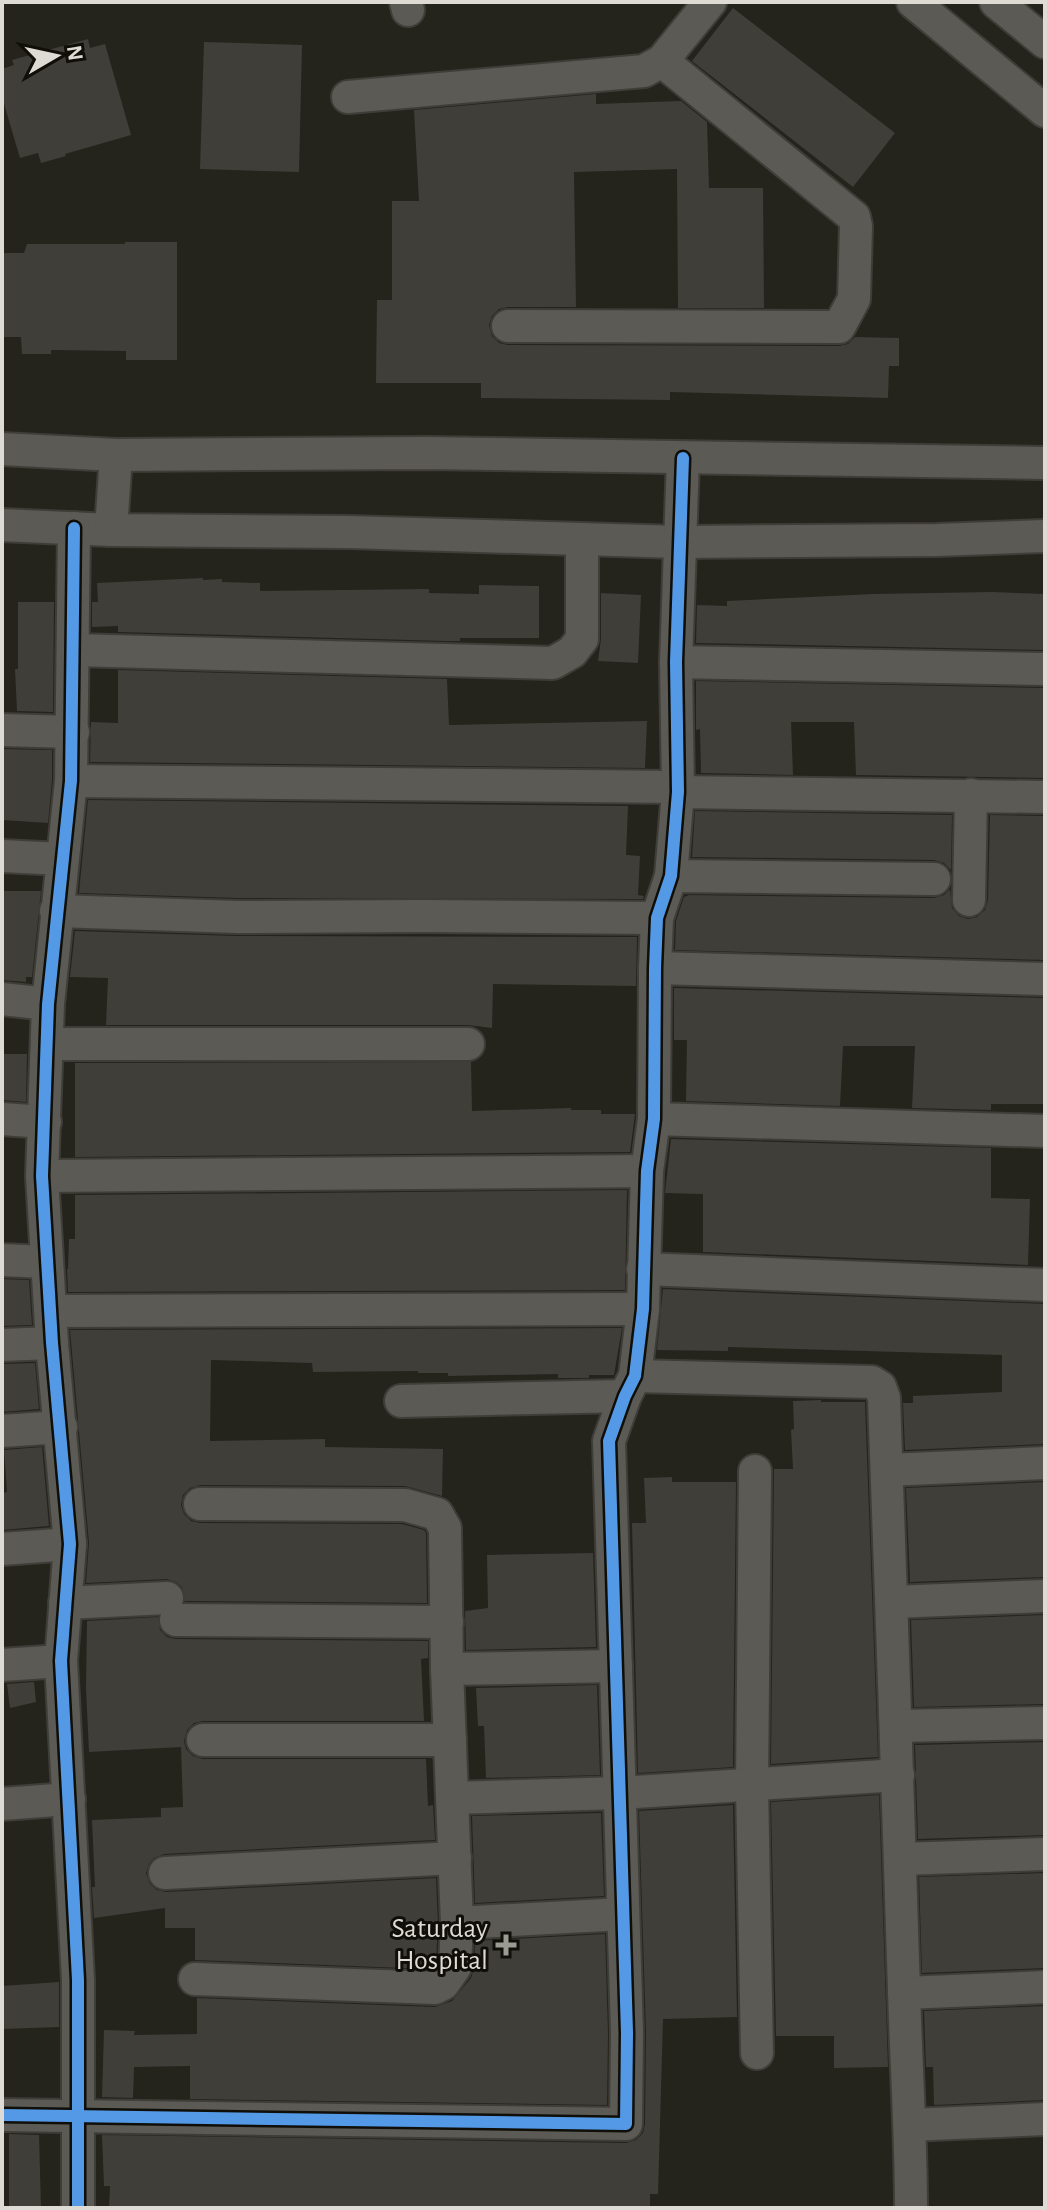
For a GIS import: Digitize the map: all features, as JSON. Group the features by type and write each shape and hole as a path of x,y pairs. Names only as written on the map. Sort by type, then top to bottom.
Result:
{"street":[{"path":"348,97 644,71 662,61 710,2"},
{"path":"913,2 1045,111"},
{"path":"996,2 1045,42"},
{"path":"508,326 839,327 854,299 854,217 662,61"},
{"path":"2,449 116,455 427,453 1045,463"},
{"path":"111,530 116,455"},
{"path":"2,2115 626,2124 627,2033 609,1441 630,1386 643,1309 647,1171 654,1119 657,918 671,876 677,789 676,662 683,458"},
{"path":"2,525 679,542 1045,536"},
{"path":"74,528 71,781 48,1004 42,1176 52,1343 70,1544 61,1661 78,1980 78,2208"},
{"path":"74,650 553,663 572,652 582,639 582,539"},
{"path":"676,662 1045,669"},
{"path":"2,730 73,732"},
{"path":"71,781 1045,797"},
{"path":"969,900 971,795"},
{"path":"2,856 62,859"},
{"path":"671,876 934,879"},
{"path":"56,911 238,917 657,918"},
{"path":"655,968 1045,979"},
{"path":"2,999 48,1004"},
{"path":"47,1044 468,1044"},
{"path":"2,1119 45,1122"},
{"path":"654,1119 1045,1131"},
{"path":"42,1176 647,1171"},
{"path":"2,1260 46,1262"},
{"path":"643,1269 1045,1285"},
{"path":"51,1311 643,1309"},
{"path":"2,1345 52,1343"},
{"path":"401,1401 630,1386 872,1382 880,1387 884,1398 897,1726 911,2208"},
{"path":"2,1431 61,1427"},
{"path":"887,1470 1045,1463"},
{"path":"755,1471 752,1785 757,2053"},
{"path":"195,1979 435,1988 443,1984 455,1967 457,1923 445,1528 437,1514 405,1505 200,1504"},
{"path":"2,1549 70,1544"},
{"path":"892,1602 1045,1596"},
{"path":"65,1603 447,1622"},
{"path":"2,1665 61,1661"},
{"path":"447,1669 616,1666"},
{"path":"897,1726 1045,1723"},
{"path":"203,1740 450,1740"},
{"path":"453,1798 620,1793 898,1775"},
{"path":"2,1804 69,1799"},
{"path":"901,1859 1045,1854"},
{"path":"165,1873 455,1858"},
{"path":"457,1923 623,1914"},
{"path":"904,1993 1045,1987"},
{"path":"910,2125 1045,2119"}],"building":[{"path":"733,8 895,133 853,187 692,61"},
{"path":"88,39 90,48 105,44 131,135 41,163 38,153 20,158 2,97 2,69 14,65 12,60"},
{"path":"204,42 302,45 299,172 200,169"},
{"path":"596,94 596,104 681,101 707,122 709,188 763,188 764,308 678,308 677,169 574,172 576,307 499,309 489,325 492,336 499,343 508,345 839,346 848,344 855,337 899,338 899,366 889,366 888,398 670,392 670,400 481,398 481,383 376,383 377,300 392,300 392,201 419,201 414,110"},
{"path":"177,242 177,360 126,360 126,351 51,350 51,354 22,354 21,337 2,337 2,253 24,253 27,244"},
{"path":"203,578 260,583 260,591 429,589 429,593 479,594 479,585 539,586 539,638 460,638 460,641 446,641 118,632 118,626 92,627 92,602 98,602 97,583"},
{"path":"601,593 641,595 638,663 598,661"},
{"path":"874,594 1045,594 1045,650 696,643 697,605 727,606 727,601"},
{"path":"18,602 54,602 53,712 17,711"},
{"path":"118,670 447,679 449,725 647,721 645,768 90,762 91,722 118,723"},
{"path":"696,681 1045,688 1045,778 856,775 854,722 791,722 793,775 701,773 700,729 696,730"},
{"path":"2,749 52,750 48,823 2,820"},
{"path":"88,800 628,806 626,855 640,856 638,895 644,896 643,899 238,898 79,893"},
{"path":"695,811 952,815 951,870 944,863 934,860 692,857"},
{"path":"990,815 1045,816 1045,960 675,950 676,921 684,897 689,895 934,898 950,889 952,908 959,916 968,919 977,917 985,910 988,900"},
{"path":"2,891 41,891 32,977 26,977 26,982 2,980"},
{"path":"75,931 237,936 637,937 636,986 493,984 492,1028 468,1025 106,1025 108,978 70,977"},
{"path":"674,988 1045,998 1045,1104 991,1104 991,1110 912,1108 915,1046 843,1046 840,1106 686,1101 687,1040 674,1040"},
{"path":"2,1054 27,1054 26,1102 2,1100"},
{"path":"471,1062 472,1111 571,1108 601,1110 601,1114 635,1114 630,1152 75,1157 75,1063"},
{"path":"671,1139 991,1148 991,1198 1030,1199 1028,1265 703,1252 703,1194 665,1193"},
{"path":"627,1190 625,1290 68,1292 69,1239 75,1239 75,1195"},
{"path":"2,1279 29,1280 32,1325 2,1326"},
{"path":"663,1289 1045,1304 1045,1444 905,1450 903,1403 913,1403 913,1396 1002,1392 1002,1355 728,1347 728,1351 657,1350"},
{"path":"622,1328 614,1375 589,1375 589,1378 558,1378 558,1374 448,1376 448,1373 418,1371 313,1372 312,1363 211,1360 210,1441 325,1439 325,1447 443,1449 442,1496 405,1486 200,1485 190,1488 183,1495 181,1505 184,1514 191,1521 200,1523 402,1524 424,1530 427,1603 185,1601 182,1587 167,1579 86,1583 89,1543 70,1330"},
{"path":"35,1363 39,1409 2,1412 2,1364"},
{"path":"793,1401 865,1402 878,1757 771,1764 774,1469 793,1469"},
{"path":"42,1447 49,1526 2,1530 2,1493 7,1492 4,1450"},
{"path":"672,1477 672,1482 736,1482 733,1767 638,1773 632,1523 646,1523 644,1478"},
{"path":"1045,1482 1045,1577 910,1582 906,1488"},
{"path":"593,1553 596,1647 466,1650 465,1611 488,1608 487,1555"},
{"path":"1045,1615 1045,1704 914,1707 911,1620"},
{"path":"158,1617 160,1630 167,1637 176,1639 428,1641 428,1658 421,1659 424,1721 203,1721 194,1723 187,1730 184,1741 186,1749 193,1756 203,1759 426,1759 428,1806 433,1805 435,1840 164,1854 154,1858 146,1873 150,1884 166,1892 436,1878 436,1961 430,1969 195,1960 195,1928 165,1928 165,1908 94,1918 92,1820 161,1817 161,1808 183,1807 181,1747 89,1752 87,1621"},
{"path":"34,1682 36,1702 10,1708 7,1684"},
{"path":"597,1685 600,1775 486,1778 484,1726 478,1726 476,1688"},
{"path":"1045,1742 1045,1835 918,1839 915,1745"},
{"path":"879,1795 888,2067 834,2068 834,2036 776,2036 771,1802"},
{"path":"733,1805 737,2017 663,2019 658,2194 650,2194 650,2208 109,2208 110,2186 104,2186 102,2135 626,2143 636,2140 643,2133 645,2124 646,2033 639,1811"},
{"path":"601,1813 604,1896 475,1903 472,1816"},
{"path":"1045,1873 1045,1968 922,1973 919,1877"},
{"path":"605,1934 607,2105 190,2099 190,2066 134,2067 133,2098 102,2097 104,2030 135,2031 134,2035 197,2034 197,1998 435,2007 452,2001 471,1978 475,1941"},
{"path":"59,1982 59,2027 2,2029 2,1986"},
{"path":"1045,2006 1045,2100 934,2105 933,2067 926,2067 924,2011"},
{"path":"9,2134 39,2135 41,2208 9,2208"}],"cycle path":[{"path":"2,2115 626,2124 627,2033 609,1441 635,1376 643,1309 647,1171 654,1119 657,918 671,876 678,792 676,662 683,458"},
{"path":"74,528 71,781 48,1004 42,1176 52,1343 70,1544 61,1661 78,1980 78,2208"}],"place":[{"name":"Saturday Hospital","path":"506,1945"}]}
